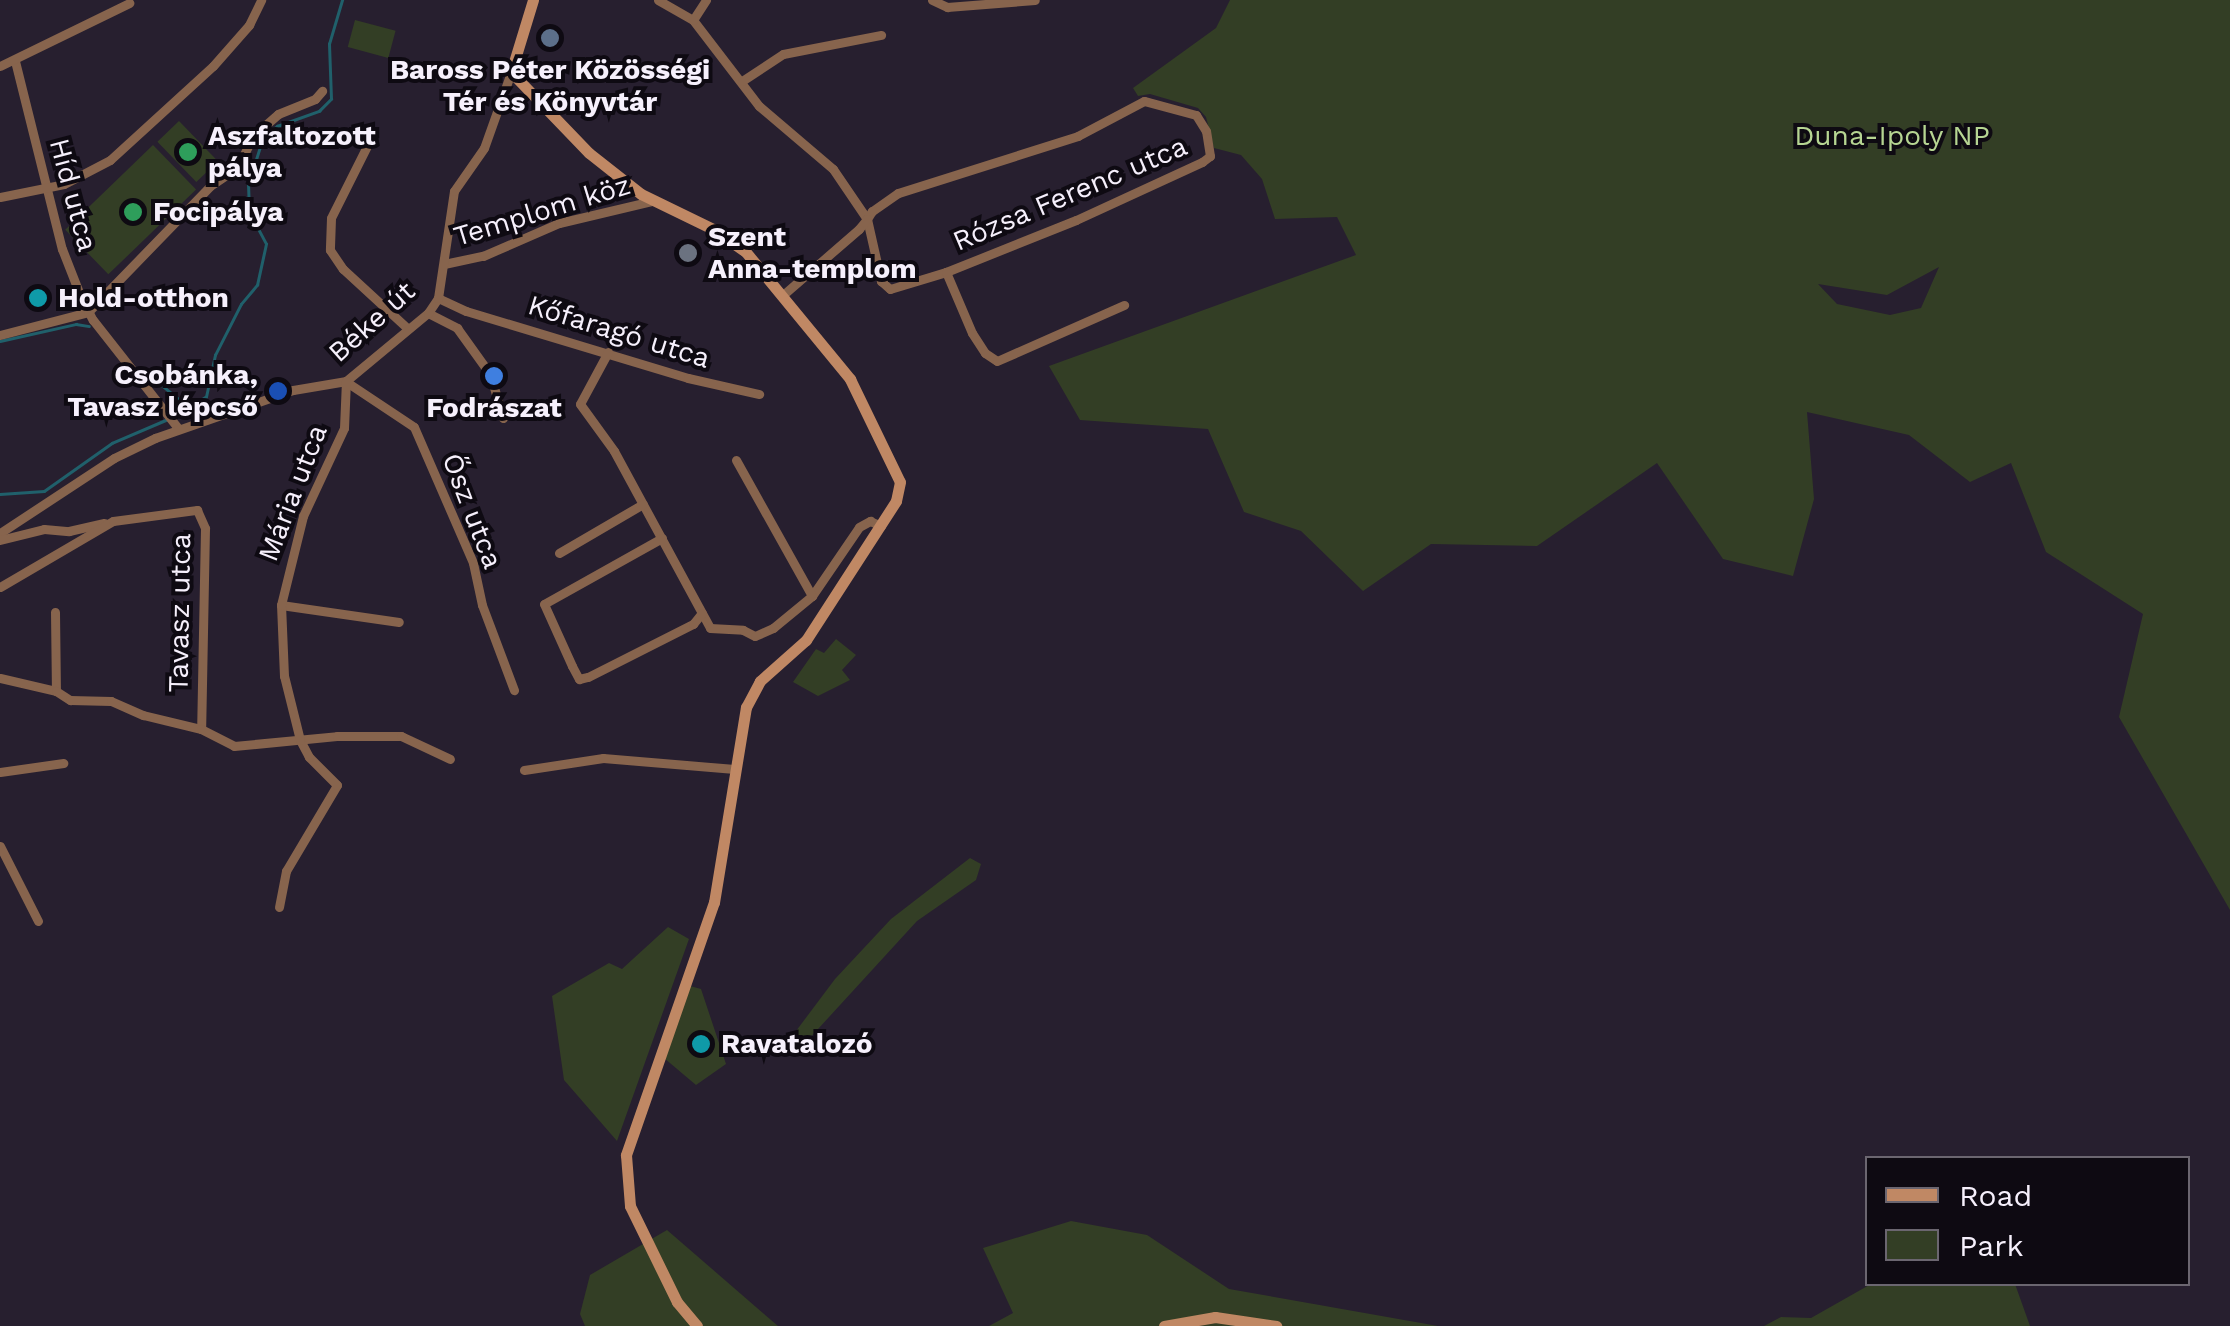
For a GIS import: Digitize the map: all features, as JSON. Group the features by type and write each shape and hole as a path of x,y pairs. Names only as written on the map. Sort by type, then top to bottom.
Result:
{"main road":[{"name":"Béke út","path":"511,72 532,0"},
{"path":"511,72 589,153 652,200 746,251 850,379 900,482 896,502 806,640 752,694 743,719 714,902 634,1130 624,1176 630,1206 677,1302 697,1326"},
{"path":"1164,1326 1215,1317 1276,1326"}],"street":[{"path":"0,197 47,188 87,174 138,138 235,41 261,0"},
{"path":"658,0 693,20 759,106 833,169 867,219 784,294"},
{"path":"693,20 706,0"},
{"path":"932,0 946,7 1035,0"},
{"path":"0,66 130,3"},
{"path":"742,80 783,54 881,35"},
{"name":"Híd utca","path":"15,61 66,262 88,312 176,425"},
{"name":"Béke út","path":"0,532 114,458 176,425 293,390 346,381 406,326 428,313 438,298 454,191 484,148 511,72"},
{"path":"0,335 88,312 210,186 237,168 254,135 278,114 316,99 322,91"},
{"name":"Rózsa Ferenc utca","path":"1144,101 1196,115 1206,131 1210,156 1076,220 946,272 890,289 881,281 867,219 898,193 1078,136 1144,101"},
{"path":"371,138 331,218 330,246 343,268 406,326"},
{"name":"Templom köz","path":"444,264 483,256 559,223 652,200"},
{"path":"946,272 972,333 984,353 998,361 1124,305"},
{"name":"Kőfaragó utca","path":"438,298 466,312 688,378 759,394"},
{"path":"457,328 466,312"},
{"path":"428,313 457,328 477,362 490,374 503,418"},
{"path":"608,352 580,404 614,451 714,631 743,630 755,636 785,620 812,596 858,527 870,521 881,526"},
{"name":"Mária utca","path":"300,740 284,676 281,604 303,516 344,428 346,381"},
{"name":"Ősz utca","path":"346,381 414,427 474,563 482,605 514,690"},
{"path":"736,460 812,596"},
{"path":"559,553 642,504"},
{"name":"Tavasz utca","path":"113,521 187,509 201,514 205,528 201,729"},
{"path":"0,540 44,529 69,531 113,521"},
{"path":"0,587 113,521"},
{"path":"662,538 544,604 579,679 692,624 702,613"},
{"path":"281,604 399,622"},
{"path":"55,612 56,691"},
{"path":"0,678 56,691 70,700 111,702 201,729 242,748 300,740 401,736 450,759"},
{"path":"278,907 286,871 337,785 309,757 300,740"},
{"path":"524,770 603,758 735,769"},
{"path":"0,772 63,764"},
{"path":"0,846 38,921"}],"green space":[{"name":"Duna-Ipoly NP","path":"1230,0 2230,0 2230,910 2119,717 2143,614 2046,552 2011,463 1970,482 1909,435 1807,412 1814,499 1793,576 1723,559 1657,463 1537,546 1431,544 1363,591 1301,531 1244,512 1208,429 1080,420 1049,366 1356,255 1337,217 1275,219 1262,179 1241,155 1214,148 1206,117 1198,108 1150,94 1138,96 1133,88 1216,28","holes":["1939,267 1921,308 1890,315 1837,304 1818,284 1887,295"]},
{"path":"355,20 396,31 388,58 348,47"},
{"name":"Aszfaltozott pálya","path":"179,121 218,161 196,182 157,142"},
{"name":"Focipálya","path":"153,145 196,190 108,274 65,230"},
{"path":"836,639 856,655 842,670 850,680 818,696 793,682 816,649 824,653"},
{"path":"970,858 981,864 976,880 917,921 797,1052 784,1047 835,979 891,919"},
{"path":"668,927 689,939 617,1141 564,1080 552,996 609,963 622,969"},
{"path":"690,986 701,989 726,1064 696,1085 664,1058"},
{"path":"1071,1221 1147,1235 1229,1289 1438,1326 989,1326 1013,1313 983,1248"},
{"path":"667,1230 778,1326 585,1326 580,1314 590,1275"},
{"path":"1867,1286 2016,1286 2030,1326 1764,1326 1781,1317 1811,1318"}],"waterway":[{"path":"175,416 206,397 215,355 241,304 257,285 266,244 249,212 248,185 263,137 277,126 319,111 331,99 329,44 342,0"},
{"path":"0,341 76,324 89,326"},
{"path":"142,369 191,409"},
{"path":"0,494 44,491 112,443 168,419"}],"place":[{"name":"Baross Péter Közösségi Tér és Könyvtár","path":"550,38"},
{"name":"Aszfaltozott pálya","path":"188,152"},
{"name":"Focipálya","path":"133,212"},
{"name":"Szent Anna-templom","path":"688,253"},
{"name":"Hold-otthon","path":"38,298"},
{"name":"Fodrászat","path":"494,376"},
{"name":"Csobánka, Tavasz lépcső","path":"278,391"},
{"name":"Ravatalozó","path":"701,1044"}]}
